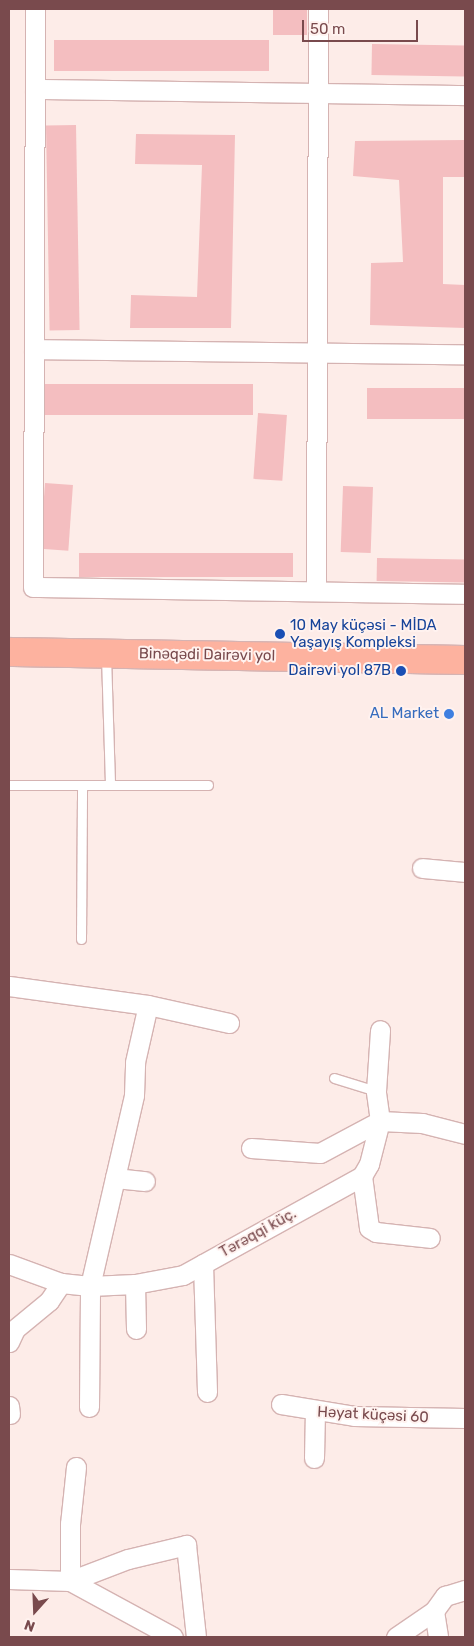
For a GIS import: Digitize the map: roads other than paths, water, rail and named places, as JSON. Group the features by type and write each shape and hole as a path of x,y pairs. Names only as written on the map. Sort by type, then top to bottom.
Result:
{"main road":[{"name":"Binəqədi Dairəvi yol","path":"9,652 465,660"}],"street":[{"path":"35,9 33,587 465,594"},
{"path":"316,591 316,93 318,9"},
{"path":"35,89 465,94"},
{"path":"34,349 465,354"},
{"path":"422,868 465,872"},
{"path":"9,986 148,1005 230,1023"},
{"path":"89,1406 90,1286 115,1178 148,1005"},
{"path":"380,1030 376,1091 380,1121 369,1164 362,1176 370,1228 376,1232 430,1238"},
{"path":"251,1148 320,1152 380,1121 422,1123 465,1134"},
{"name":"Tərəqqi küç.","path":"9,1264 61,1283 90,1286 135,1284 182,1275 362,1176"},
{"path":"115,1178 146,1181"},
{"path":"203,1264 207,1392"},
{"path":"9,1342 15,1329 49,1301 61,1283"},
{"path":"135,1284 136,1329"},
{"name":"Həyat küçəsi 60","path":"281,1404 315,1412 465,1418"},
{"path":"314,1458 315,1412"},
{"path":"70,1581 70,1524 76,1467"},
{"path":"9,1580 70,1581 128,1559 186,1545 196,1637"},
{"path":"70,1581 172,1637"},
{"path":"396,1637 434,1611 445,1596 465,1590"},
{"path":"434,1611 438,1637"}],"lane":[{"path":"106,653 110,785"},
{"path":"9,785 208,785"},
{"path":"81,939 82,785"},
{"path":"334,1078 376,1091"}],"place":[{"name":"10 May küçəsi - MİDA Yaşayış Kompleksi","path":"280,634"},
{"name":"Dairəvi yol 87B","path":"401,671"},
{"name":"AL Market","path":"449,714"}]}
